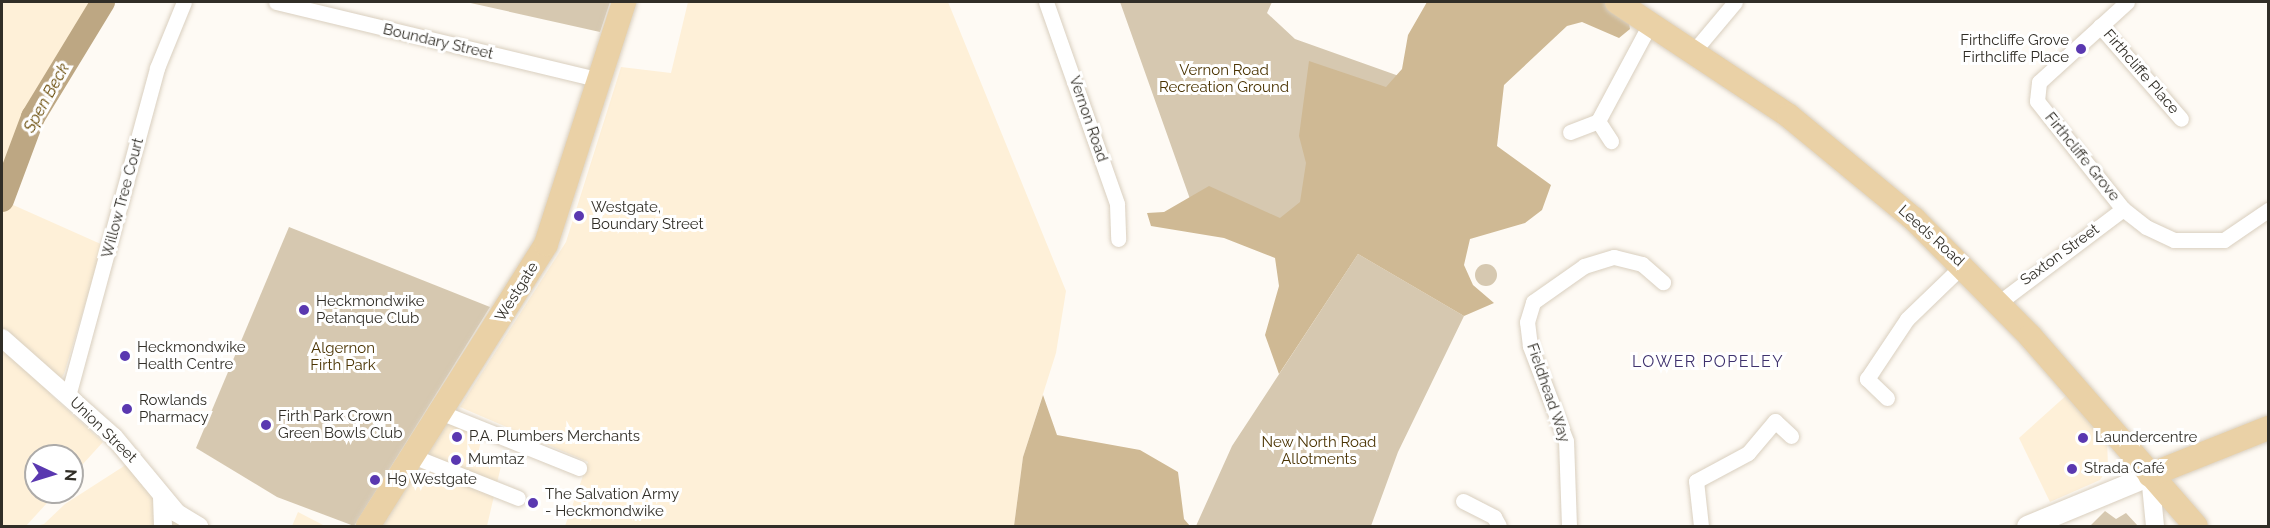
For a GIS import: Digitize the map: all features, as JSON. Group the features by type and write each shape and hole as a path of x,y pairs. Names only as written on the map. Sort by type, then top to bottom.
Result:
{"main road":[{"name":"Westgate","path":"369,526 410,455 440,412 546,244 624,2"},
{"name":"Leeds Road","path":"1617,2 1789,116 1963,265 2196,526"},
{"path":"2028,526 2268,428"}],"street":[{"name":"Willow Tree Court","path":"68,396 157,68 184,2"},
{"name":"Boundary Street","path":"276,2 600,80"},
{"name":"Vernon Road","path":"1046,2 1117,204 1118,239"},
{"path":"1693,52 1735,2"},
{"name":"Firthcliffe Grove","path":"2127,2 2038,81 2037,101 2123,209 2146,227 2197,243 2224,240 2268,210"},
{"path":"1570,132 1598,121 1650,24"},
{"name":"Firthcliffe Place","path":"2100,26 2181,119"},
{"path":"1598,121 1611,141"},
{"name":"Saxton Street","path":"1998,304 2123,209"},
{"name":"Fieldhead Way","path":"1569,526 1566,441 1530,346 1527,322 1533,302 1584,266 1614,257 1642,264 1663,282"},
{"path":"1887,398 1867,379 1907,319 1963,265"},
{"name":"Union Street","path":"2,338 135,459 162,497 199,526"},
{"path":"440,412 579,468"},
{"path":"1701,526 1696,481 1748,453 1775,421 1791,436"},
{"path":"410,455 518,498"},
{"path":"2150,475 2155,526"},
{"path":"162,497 164,526"},
{"path":"1463,501 1494,517 1499,526"}],"shaded area":[{"path":"2,2 92,2 52,68 2,175"},
{"path":"688,2 948,2 1066,291 1056,353 1023,457 1014,526 565,526 588,462 460,407 566,242 621,67 671,73"},
{"path":"1427,2 1605,2 1628,16 1630,29 1619,38 1582,22 1567,26 1504,85 1497,146 1551,185 1542,210 1525,223 1470,239 1464,265 1473,285 1494,303 1464,316 1358,254 1279,374 1265,335 1279,286 1275,258 1224,238 1151,226 1147,213 1164,212 1209,186 1280,218 1300,202 1306,163 1299,136 1309,61 1386,87 1402,69 1408,35"},
{"path":"2,200 103,245 64,374 50,394 103,442 84,463 84,444 24,444 24,504 46,504 26,526 2,526"},
{"path":"2069,393 2107,439 2108,467 2100,480 2050,502 2019,438"},
{"path":"1043,395 1057,435 1140,450 1178,472 1184,519 1190,526 1014,526 1023,457"},
{"path":"443,418 482,436 478,454 501,466 487,526 377,526"},
{"path":"135,459 199,526 35,526 44,524 65,504 84,504 84,492"},
{"path":"298,512 325,526 292,526"}],"green space":[{"path":"466,2 610,2 600,32"},
{"name":"Vernon Road Recreation Ground","path":"1120,2 1272,2 1267,13 1295,39 1413,81 1314,252 1190,199"},
{"name":"Algernon Firth Park","path":"289,227 490,307 354,526 277,497 196,448"},
{"name":"New North Road Allotments","path":"1358,254 1464,316 1398,452 1371,526 1196,526 1232,446"},
{"path":"1486,264 1494,267 1497,275 1494,283 1486,286 1478,283 1475,275 1478,267"},
{"path":"2105,511 2116,519 2126,513 2138,526 2090,526"}],"waterway":[{"name":"Spen Beck","path":"2,200 33,117 103,2"}],"place":[{"name":"Firthcliffe Grove Firthcliffe Place","path":"2081,49"},
{"name":"Westgate, Boundary Street","path":"579,216"},
{"name":"Heckmondwike Petanque Club","path":"304,310"},
{"name":"Heckmondwike Health Centre","path":"125,356"},
{"name":"Rowlands Pharmacy","path":"127,409"},
{"name":"Firth Park Crown Green Bowls Club","path":"266,425"},
{"name":"P.A. Plumbers Merchants","path":"457,437"},
{"name":"Laundercentre","path":"2083,438"},
{"name":"Mumtaz","path":"456,460"},
{"name":"Strada Café","path":"2072,469"},
{"name":"H9 Westgate","path":"375,480"},
{"name":"The Salvation Army - Heckmondwike","path":"533,503"}],"district":[{"name":"LOWER POPELEY","path":"1708,362"}]}
